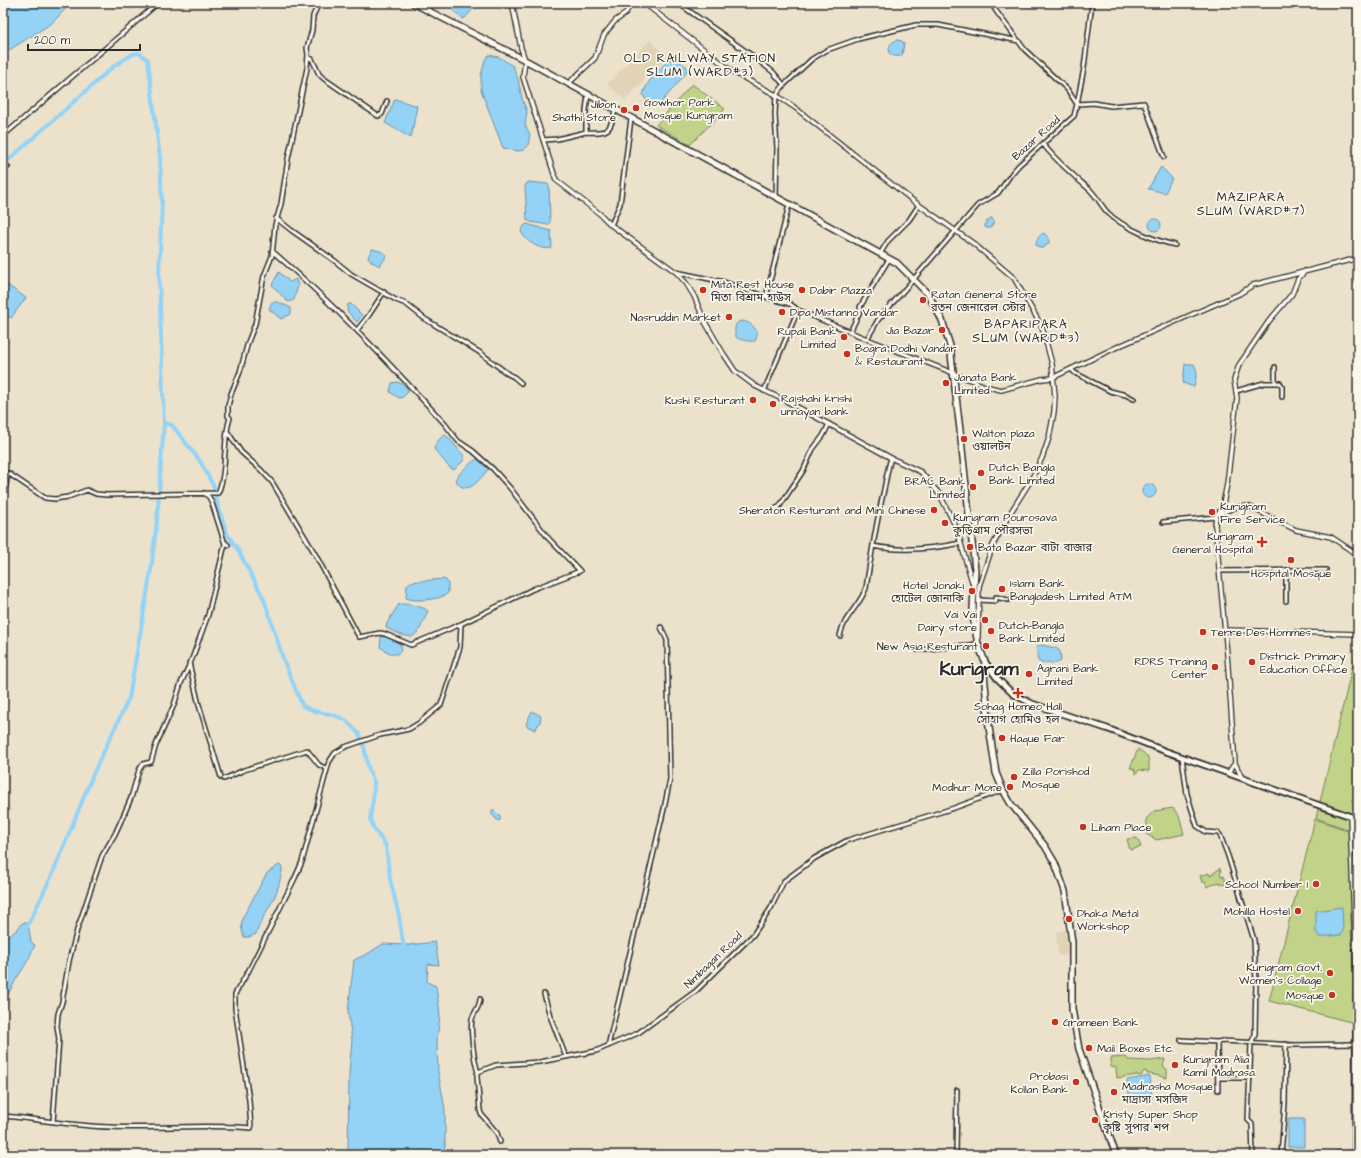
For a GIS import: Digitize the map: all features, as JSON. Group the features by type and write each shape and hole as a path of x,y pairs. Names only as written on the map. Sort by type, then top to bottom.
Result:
{"highway":[{"path":"413,3 524,60 897,263 928,294 942,320 950,346 954,373 974,562 974,623 978,644 985,662 984,673 989,727 996,773 1011,804 1045,846 1055,863 1065,891 1072,942 1072,1009 1079,1049 1116,1155"}],"main road":[{"path":"985,662 997,678 1013,694 1033,704 1108,729 1182,757 1358,819"}],"street":[{"path":"3,136 158,3"},
{"path":"3,502 8,473 45,498 55,499 88,490 96,494 106,495 218,492 223,476 227,431 230,418 228,416 228,412 231,394 244,362 248,342 255,324 264,276 272,256 276,218 281,204 288,158 307,68 307,48 312,30 313,16 319,3"},
{"path":"512,3 524,60 522,77 556,180 600,214 611,225 646,248 676,272 686,283 694,296 705,322 735,371 764,391 891,458 921,472 940,496 956,527 974,586"},
{"path":"568,84 595,58 604,35 615,21 625,14 628,9 626,3"},
{"path":"644,3 733,72 776,95 919,205 974,244 1014,278 1042,327 1052,364 1052,378 1055,396 1054,412 1049,438 1042,458 1031,480 993,544 979,586 978,644 917,650"},
{"path":"678,3 773,72 784,85"},
{"path":"991,3 1026,50 1067,89 1077,104 1094,103 1112,106 1144,103 1164,157"},
{"name":"Bazar Road","path":"867,339 878,320 978,205 998,193 1019,165 1074,116 1084,68 1092,3"},
{"path":"776,198 776,95 784,85 812,59 827,50 858,39 916,25 938,25 1019,41"},
{"path":"308,58 312,59 318,74 378,116 382,114 387,101"},
{"path":"586,132 588,95"},
{"path":"542,140 556,139 586,132 608,130 611,127 616,110"},
{"path":"611,225 620,204 631,119"},
{"path":"1043,144 1057,160 1091,191 1109,214 1123,223 1159,241 1175,244"},
{"path":"3,162 8,167"},
{"path":"766,297 789,205"},
{"path":"880,254 888,241 909,220 919,205"},
{"path":"276,218 290,230 351,274 396,300 406,304 425,319 479,352 508,374 514,376 521,384"},
{"path":"227,431 241,452 272,482 314,552 359,637 380,633 411,645 461,624 538,587 580,571 549,539 510,488 493,469 473,451 458,441 440,419 357,330 311,285 272,251"},
{"path":"676,272 724,282 790,304 798,310 867,339 985,386 1001,390 1042,379 1052,378 1117,347 1239,294 1253,286 1358,258"},
{"path":"850,332 861,309 860,307 889,259"},
{"path":"1242,778 1235,764 1219,571 1216,516 1222,509 1227,484 1237,398 1234,380 1239,365 1269,321 1292,294 1298,279 1305,271"},
{"path":"357,330 384,292"},
{"path":"764,391 798,310"},
{"path":"1275,367 1275,383"},
{"path":"1071,369 1075,373 1110,391 1126,395 1134,399"},
{"path":"1236,391 1264,383 1280,383 1282,386 1282,397"},
{"path":"774,509 779,506 803,471 813,449 823,436 828,424"},
{"path":"840,636 844,622 863,596 886,475 891,458"},
{"path":"53,1122 59,1039 57,1026 58,1014 62,1002 69,961 77,930 102,856 115,834 125,812 131,798 139,770 143,764 151,762 156,745 174,705 181,683 208,616 226,544 212,503 209,497 204,493"},
{"path":"1163,522 1216,516 1239,506 1250,507 1296,530 1331,537 1358,555"},
{"path":"873,546 922,550 961,543"},
{"path":"1286,570 1286,601"},
{"path":"1219,571 1326,570"},
{"path":"979,600 996,602 996,597 1008,600"},
{"path":"3,1116 110,1128 224,1126 251,1128 249,1100 235,1008 235,994 249,970 295,878 308,841 329,762 335,753 345,747 366,739 409,729 441,705 460,647 461,624"},
{"path":"608,1046 670,779 667,640 661,627"},
{"path":"1225,630 1358,634"},
{"path":"189,663 199,705 222,778 308,750 319,765 327,769"},
{"path":"1182,757 1187,794 1197,826 1206,832 1218,833 1220,835 1252,930 1255,951 1256,981 1255,1035 1251,1043 1248,1120 1252,1124 1253,1155"},
{"path":"1228,773 1235,764"},
{"name":"Nimbagan Road","path":"478,1072 496,1065 540,1062 596,1051 638,1033 696,991 753,935 771,908 784,881 815,858 848,840 939,812 1003,790"},
{"path":"1324,1155 1355,1153 1356,977 1350,816"},
{"path":"544,994 550,1016 566,1057"},
{"path":"480,1000 480,1004 472,1020 474,1058 478,1072 476,1073 480,1110 497,1133 500,1142"},
{"path":"1181,1040 1286,1044 1355,1044"},
{"path":"1218,1042 1218,1090"},
{"path":"1281,1155 1285,1103 1286,1044"},
{"path":"1218,1076 1250,1078"},
{"path":"956,1155 957,1090"}],"shaded area":[{"path":"650,40 667,57 625,100 607,84"},
{"path":"1068,930 1070,955 1058,956 1056,932"}],"green space":[{"path":"692,84 725,109 690,145 656,125"},
{"path":"1358,643 1358,833 1316,818"},
{"path":"1138,749 1148,758 1149,771 1139,770 1136,774 1134,769 1130,768"},
{"path":"1173,808 1179,816 1184,834 1157,840 1146,834 1148,830 1146,819 1154,811"},
{"path":"1315,819 1358,834 1358,1024 1269,1001"},
{"path":"1137,838 1141,847 1130,850 1127,839"},
{"path":"1220,868 1220,874 1222,877 1224,876 1226,883 1225,885 1219,882 1207,887 1205,882 1202,882 1200,876 1209,873 1210,876"},
{"path":"1126,1057 1128,1060 1150,1061 1165,1059 1163,1067 1167,1069 1167,1078 1147,1074 1146,1071 1143,1072 1141,1076 1137,1075 1117,1078 1116,1068 1111,1067 1111,1058"}],"water":[{"path":"3,3 71,3 52,23 3,54"},
{"path":"454,3 474,3 475,7 464,19 453,11"},
{"path":"897,40 904,43 902,55 899,56 889,53 891,43"},
{"path":"489,55 499,57 513,66 518,79 527,112 525,125 530,134 528,146 524,150 518,151 503,148 481,90 481,75 485,60"},
{"path":"675,59 687,67 687,72 660,104 656,106 646,100 643,95 647,85 668,60"},
{"path":"395,99 417,106 411,138 385,123"},
{"path":"1161,167 1172,178 1165,193 1148,189"},
{"path":"529,182 549,185 550,222 548,225 527,220 525,186"},
{"path":"990,218 992,218 994,222 990,228 987,228 985,227 985,224"},
{"path":"1157,219 1160,220 1160,230 1153,231 1150,230 1149,223 1150,220"},
{"path":"527,224 551,231 552,248 548,249 538,247 529,242 521,231"},
{"path":"1044,233 1049,238 1049,243 1043,248 1039,248 1036,245 1037,241 1039,236"},
{"path":"372,249 387,255 380,266 372,262 368,257"},
{"path":"279,272 290,282 296,279 298,286 294,300 288,302 272,285"},
{"path":"3,282 26,298 11,318 3,313"},
{"path":"272,302 278,302 291,308 291,314 281,319 269,309"},
{"path":"348,304 351,304 362,315 357,322 347,311"},
{"path":"740,321 744,321 754,327 757,334 755,341 736,337 735,328"},
{"path":"1185,364 1194,364 1197,372 1194,387 1183,383"},
{"path":"397,382 407,388 408,392 403,397 399,398 390,392 392,383"},
{"path":"445,435 464,456 464,460 454,470 449,467 434,449 441,437"},
{"path":"477,459 488,469 472,486 464,488 460,486 456,481 458,475"},
{"path":"1149,484 1154,486 1156,491 1154,496 1149,498 1144,496 1142,491 1144,486"},
{"path":"446,580 448,584 448,593 445,595 428,600 406,598 407,585 411,582"},
{"path":"399,604 419,607 428,611 419,631 412,637 402,635 386,628 387,623"},
{"path":"381,637 390,638 396,641 401,645 402,648 400,652 398,654 392,654 380,647"},
{"path":"1041,645 1056,648 1060,651 1061,661 1058,663 1048,662 1044,664 1038,661 1036,647"},
{"path":"532,711 541,716 540,722 535,730 526,724"},
{"path":"493,809 500,816 501,819 499,821 491,813"},
{"path":"279,865 282,867 282,871 274,898 256,934 249,937 244,937 242,932 243,917 267,873"},
{"path":"1342,907 1343,930 1341,935 1319,937 1316,932 1316,911"},
{"path":"22,923 28,923 31,942 35,945 3,1005 3,939 17,930"},
{"path":"435,942 439,965 428,964 427,982 436,986 440,1014 437,1041 438,1071 445,1109 445,1148 443,1155 348,1155 349,1073 352,1040 348,1012 354,960 383,944 409,945"},
{"path":"1150,1076 1152,1098 1130,1100 1127,1080"},
{"path":"1288,1119 1304,1119 1304,1147 1288,1147"}],"waterway":[{"path":"3,165 114,66 133,54 139,53 148,60 160,159 162,201 159,276 164,423 157,520 151,570 129,698 94,772 53,873 26,929"},
{"path":"164,423 172,425 200,461 214,487 218,506 227,534 238,550 264,599 284,661 303,706 314,711 334,715 346,720 359,734 364,747 368,767 374,782 370,819 373,827 386,846 390,879 399,916 404,949"}],"place":[{"name":"Gowhor Park Mosque Kurigram","path":"636,108"},
{"name":"Jibon Shathi Store","path":"624,110"},
{"name":"Mita Rest House মিতা বিশ্রাম হাউস","path":"703,290"},
{"name":"Dabir Plazza","path":"802,290"},
{"name":"Ratan General Store রতন জেনারেল স্টোর","path":"923,300"},
{"name":"Dipa Mistanno Vandar","path":"782,312"},
{"name":"Nasruddin Market","path":"729,317"},
{"name":"Jia Bazar","path":"942,330"},
{"name":"Rupali Bank Limited","path":"844,337"},
{"name":"Bogra Dodhi Vandar & Restaurant","path":"847,354"},
{"name":"Janata Bank Limited","path":"946,383"},
{"name":"Kushi Resturant","path":"753,400"},
{"name":"Rajshahi krishi unnayan bank","path":"773,404"},
{"name":"Walton plaza ওয়ালটন","path":"964,439"},
{"name":"Dutch Bangla Bank Limited","path":"981,473"},
{"name":"BRAC Bank Limited","path":"973,487"},
{"name":"Sheraton Resturant and Mini Chinese","path":"934,510"},
{"name":"Kurigram Fire Service","path":"1212,512"},
{"name":"Kurigram Pourosava কুড়িগ্রাম পৌরসভা","path":"945,523"},
{"name":"Kurigram General Hospital","path":"1262,542"},
{"name":"Bata Bazar বাটা বাজার","path":"970,547"},
{"name":"Hospital Mosque","path":"1291,560"},
{"name":"Islami Bank Bangladesh Limited ATM","path":"1002,589"},
{"name":"Hotel Jonaki হোটেল জোনাকি","path":"972,591"},
{"name":"Vai Vai Dairy store","path":"985,620"},
{"name":"Dutch-Bangla Bank Limited","path":"991,631"},
{"name":"Terre Des Hommes","path":"1203,632"},
{"name":"New Asia Resturant","path":"986,646"},
{"name":"Districk Primary Education Office","path":"1252,662"},
{"name":"RDRS Training Center","path":"1215,667"},
{"name":"Agrani Bank Limited","path":"1029,674"},
{"name":"Sohag Homeo Hall সোহাগ হোমিও হল","path":"1018,693"},
{"name":"Haque Fair","path":"1002,738"},
{"name":"Zilla Porishod Mosque","path":"1014,777"},
{"name":"Modhur More","path":"1010,787"},
{"name":"Liham Place","path":"1083,827"},
{"name":"School Number 1","path":"1316,884"},
{"name":"Mohilla Hostel","path":"1298,911"},
{"name":"Dhaka Metal Workshop","path":"1069,919"},
{"name":"Kurigram Govt. Women's Collage","path":"1330,973"},
{"name":"Mosque","path":"1332,995"},
{"name":"Grameen Bank","path":"1055,1022"},
{"name":"Mail Boxes Etc.","path":"1089,1048"},
{"name":"Kurigram Alia Kamil Madrasa","path":"1175,1065"},
{"name":"Probasi Kollan Bank","path":"1076,1082"},
{"name":"Madrasha Mosque মাদ্রাসা মসজিদ","path":"1114,1092"},
{"name":"Kristy Super Shop কৃষ্টি সুপার শপ","path":"1095,1120"}],"district":[{"name":"OLD RAILWAY STATION SLUM (WARD#3)","path":"700,65"},
{"name":"MAZIPARA SLUM (WARD#7)","path":"1251,204"},
{"name":"BAPARIPARA SLUM (WARD#3)","path":"1026,331"},
{"name":"Kurigram","path":"979,669"}]}
